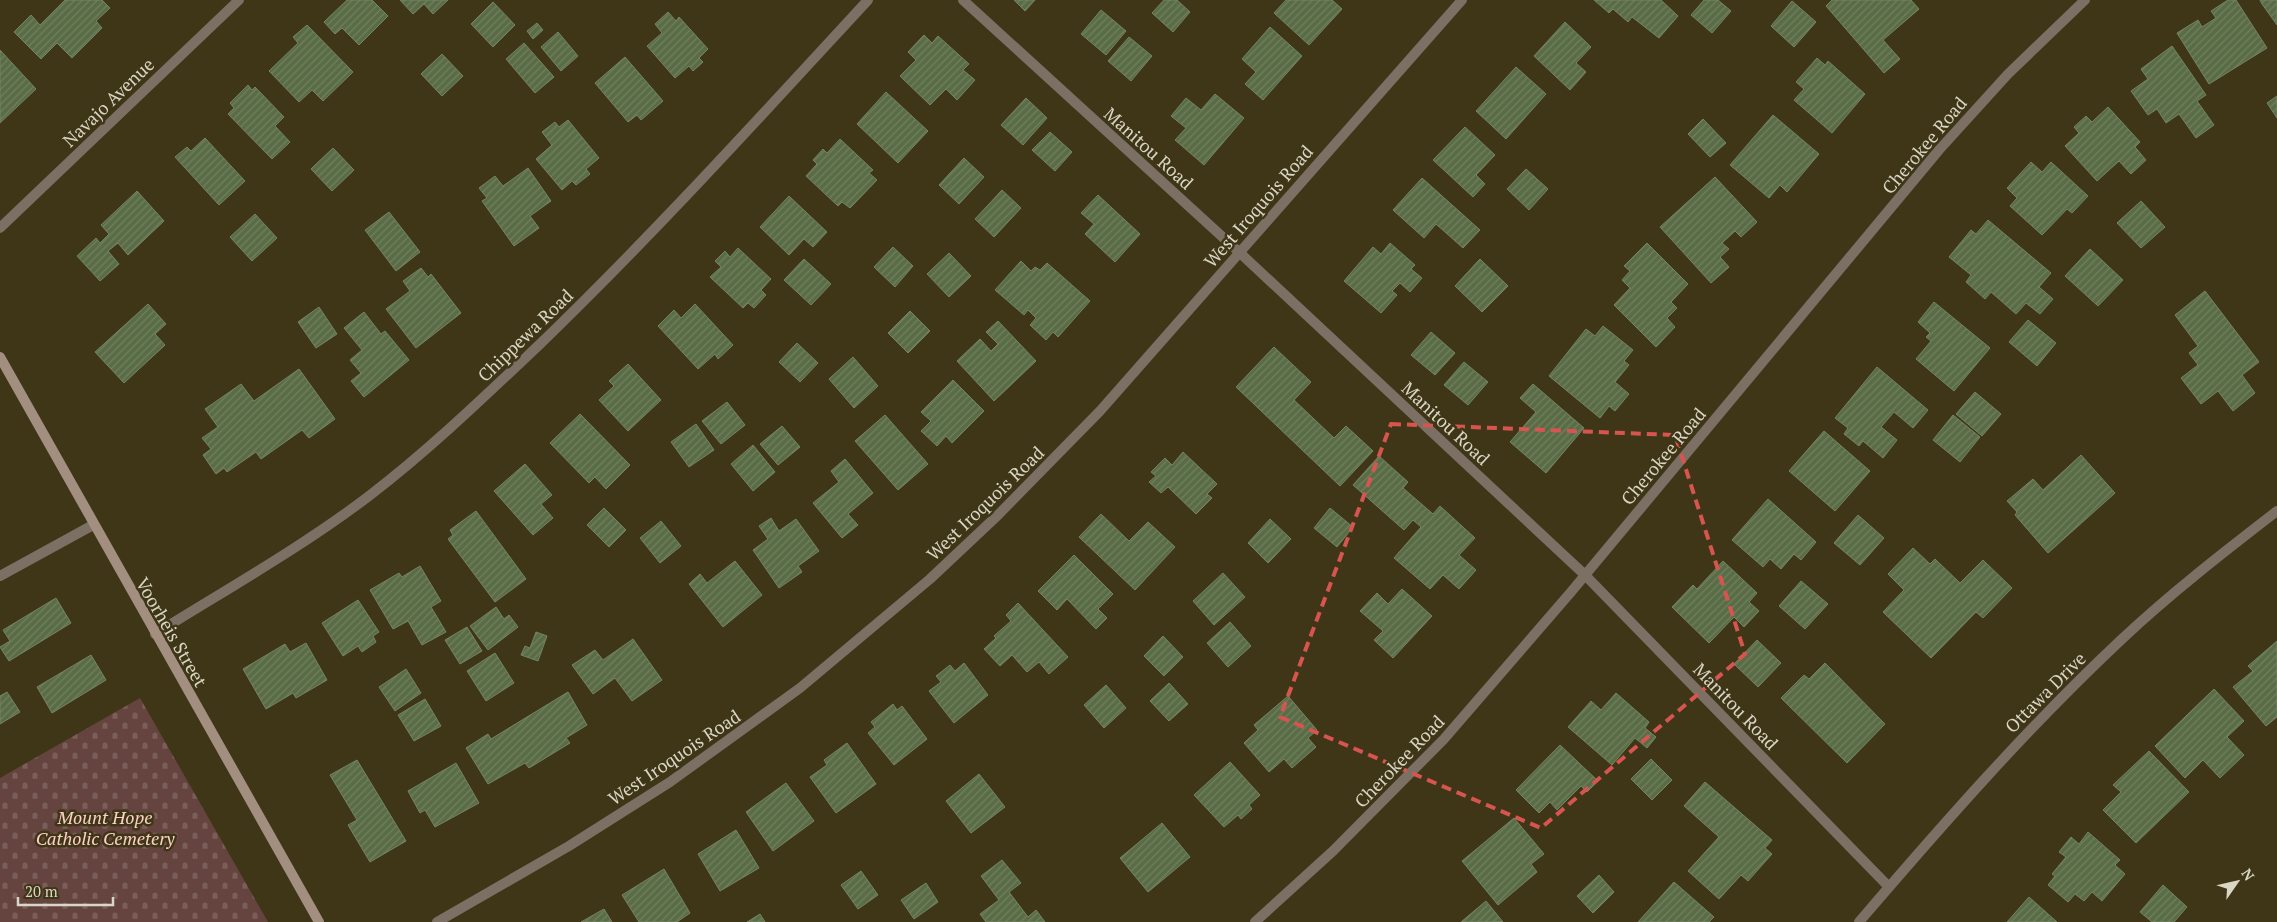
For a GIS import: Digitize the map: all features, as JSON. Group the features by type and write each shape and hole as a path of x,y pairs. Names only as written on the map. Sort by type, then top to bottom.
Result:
{"street":[{"name":"Navajo Avenue","path":"0,228 239,0"},
{"name":"Chippewa Road","path":"155,634 335,521 378,489 439,438 514,369 631,255 868,0"},
{"name":"Manitou Road","path":"963,0 1239,252 1585,575 1890,887"},
{"name":"West Iroquois Road","path":"437,922 569,846 670,782 800,688 870,630 984,528 1063,450 1462,0"},
{"name":"Cherokee Road","path":"1255,922 1333,851 1412,773 1496,680 1939,150 2008,74 2085,0"},
{"name":"Voorheis Street","path":"0,357 93,525 319,922"},
{"name":"Ottawa Drive","path":"1860,922 2016,743 2076,684 2186,583 2277,511"},
{"path":"0,576 93,525"}],"highlighted area":[{"path":"1391,424 1675,435 1745,654 1541,828 1280,717"}],"green space":[{"name":"Mount Hope Catholic Cemetery","path":"140,698 268,922 0,922 0,778"}],"building":[{"path":"65,0 102,0 110,8 96,21 102,28 72,58 57,43 41,59 14,32 31,15 40,25"},
{"path":"347,0 372,0 388,16 359,45 342,28 335,34 324,22"},
{"path":"400,0 448,0 433,14 424,4 413,14"},
{"path":"1014,0 1035,0 1025,11"},
{"path":"1164,0 1177,0 1190,12 1173,32 1152,13"},
{"path":"1286,0 1332,0 1342,9 1309,45 1274,13"},
{"path":"1594,0 1661,0 1678,16 1659,38 1632,17 1628,22 1613,9 1609,13"},
{"path":"1704,0 1718,0 1731,11 1712,33 1691,15"},
{"path":"1832,0 1911,0 1919,9 1883,40 1900,59 1884,73 1826,6"},
{"path":"2228,0 2236,0 2267,48 2209,84 2177,33 2198,20 2202,27 2216,18 2211,11"},
{"path":"2260,0 2277,0 2277,25 2262,4"},
{"path":"1792,1 1816,22 1794,47 1771,26"},
{"path":"493,2 515,25 493,47 471,24"},
{"path":"1101,10 1126,31 1106,55 1081,34"},
{"path":"668,12 676,21 679,17 708,49 699,58 703,62 693,71 689,66 675,78 647,46 662,33 655,24"},
{"path":"1565,22 1591,47 1576,63 1586,72 1570,90 1534,56"},
{"path":"537,23 543,30 533,39 527,31"},
{"path":"307,25 353,72 323,101 312,90 299,102 269,71 298,43 293,37"},
{"path":"1270,27 1302,56 1263,100 1245,84 1256,72 1242,59"},
{"path":"558,32 578,56 561,71 541,47"},
{"path":"924,35 932,43 938,36 969,64 963,70 975,80 957,100 946,89 930,105 900,76 916,60 908,52"},
{"path":"1129,37 1152,56 1131,81 1108,61"},
{"path":"524,43 554,77 535,93 506,59"},
{"path":"2172,46 2206,95 2197,101 2214,125 2196,138 2179,114 2166,123 2157,109 2148,115 2131,91 2148,79 2141,69"},
{"path":"0,50 36,89 0,123"},
{"path":"442,54 463,76 442,96 421,74"},
{"path":"625,57 663,101 641,120 637,115 628,122 595,83"},
{"path":"1817,58 1825,65 1828,61 1865,94 1832,133 1794,100 1804,89 1796,82"},
{"path":"1516,67 1546,94 1506,139 1476,111"},
{"path":"248,85 252,90 255,87 284,117 275,126 290,142 272,159 228,114 234,108 230,103"},
{"path":"886,92 928,131 898,163 857,124"},
{"path":"1215,94 1244,118 1204,165 1175,140 1186,128 1171,116 1186,98 1201,110"},
{"path":"2277,96 2277,118 2267,103"},
{"path":"1026,98 1047,118 1023,145 1001,125"},
{"path":"2108,107 2140,142 2135,147 2146,160 2131,174 2119,161 2097,181 2065,146 2079,133 2074,127 2086,116 2092,122"},
{"path":"1773,115 1819,154 1787,192 1780,185 1769,198 1730,165"},
{"path":"1703,119 1726,143 1710,157 1688,134"},
{"path":"568,120 599,158 586,169 590,174 576,185 572,181 562,190 536,159 552,145 542,132 555,122 559,127"},
{"path":"1465,127 1495,155 1476,175 1485,184 1473,197 1433,160"},
{"path":"1050,132 1072,152 1055,171 1032,150"},
{"path":"205,138 245,181 219,205 175,157 187,147 191,151"},
{"path":"840,139 873,170 869,173 877,180 850,208 842,202 838,206 806,176 817,164 813,160 823,149 827,153"},
{"path":"333,148 354,170 332,191 311,169"},
{"path":"964,158 984,177 959,204 939,185"},
{"path":"2031,162 2042,172 2051,162 2088,196 2072,213 2067,209 2042,235 2010,206 2017,198 2007,188"},
{"path":"528,168 551,201 530,216 539,228 514,246 482,201 487,198 479,188 495,176 503,186"},
{"path":"1526,169 1548,189 1529,210 1507,189"},
{"path":"1715,177 1757,222 1741,237 1735,231 1722,243 1729,249 1720,257 1729,267 1711,283 1660,227"},
{"path":"1422,178 1480,230 1463,248 1436,224 1424,238 1393,210"},
{"path":"1002,190 1021,208 994,237 975,219"},
{"path":"137,191 164,221 128,255 118,243 108,251 119,264 100,281 77,256 96,238 100,243 109,234 101,225"},
{"path":"1098,195 1140,234 1115,262 1085,234 1094,224 1081,213"},
{"path":"789,196 827,232 813,247 804,239 789,255 760,227"},
{"path":"2141,201 2165,227 2141,248 2117,223"},
{"path":"389,212 420,252 396,271 365,230"},
{"path":"255,214 277,238 252,261 230,237"},
{"path":"1988,220 2051,273 2039,287 2053,299 2040,314 2026,303 2016,314 1991,292 1985,299 1966,282 1971,275 1949,257 1971,230 1976,234"},
{"path":"1390,243 1415,265 1411,269 1422,278 1410,292 1400,283 1392,291 1397,295 1381,313 1344,281 1373,247 1381,254"},
{"path":"1647,243 1688,284 1671,302 1677,308 1667,318 1675,327 1656,347 1614,305 1630,288 1622,280 1630,271 1624,266"},
{"path":"893,247 913,266 895,287 874,267"},
{"path":"738,248 771,279 761,290 766,295 754,308 748,303 743,308 710,277 721,267 715,261 725,251 730,257"},
{"path":"2090,249 2123,280 2098,306 2065,276"},
{"path":"949,253 971,276 949,297 927,274"},
{"path":"804,259 831,284 811,305 784,280"},
{"path":"1480,259 1508,286 1482,312 1455,286"},
{"path":"1021,261 1031,271 1035,267 1040,270 1047,263 1090,301 1058,337 1053,332 1046,340 1030,325 1036,318 1028,310 1024,315 995,290"},
{"path":"421,268 428,277 431,274 461,313 416,348 386,309 410,291 403,281"},
{"path":"2205,291 2259,362 2242,375 2255,393 2233,411 2218,391 2201,404 2181,378 2198,365 2189,353 2198,346 2175,315"},
{"path":"1934,302 1990,348 1954,391 1916,359 1931,341 1926,337 1930,333 1918,322"},
{"path":"148,304 166,324 155,334 165,345 124,383 95,352"},
{"path":"695,304 733,345 718,359 715,354 698,369 658,326 674,310 681,318"},
{"path":"319,307 337,334 316,348 298,322"},
{"path":"910,311 930,331 908,353 888,333"},
{"path":"364,312 381,334 385,331 409,360 364,397 351,381 361,373 350,360 362,350 344,328"},
{"path":"2028,320 2056,343 2037,366 2009,342"},
{"path":"998,321 1036,361 994,401 957,361 980,339 991,351 998,344 986,332"},
{"path":"1603,326 1633,350 1624,361 1629,365 1615,382 1629,394 1615,411 1609,406 1600,418 1549,376 1586,329 1595,336"},
{"path":"1431,332 1455,353 1435,375 1411,355"},
{"path":"797,343 818,363 800,382 779,362"},
{"path":"1274,347 1311,382 1294,400 1334,438 1346,426 1373,451 1340,486 1236,387"},
{"path":"853,357 878,386 854,408 829,379"},
{"path":"1464,362 1488,382 1468,405 1444,385"},
{"path":"628,364 661,400 628,431 599,400 614,386 609,381"},
{"path":"1877,367 1928,410 1913,428 1894,412 1881,427 1897,440 1883,458 1863,441 1859,446 1844,434 1848,428 1835,418"},
{"path":"299,369 335,419 309,438 302,430 261,459 256,452 227,472 224,468 216,474 203,455 211,449 202,438 218,427 205,409 241,384 254,401"},
{"path":"953,380 984,411 952,443 946,436 937,446 921,431 931,421 921,412"},
{"path":"1533,384 1584,428 1546,473 1510,442 1536,412 1520,398"},
{"path":"1975,392 2001,414 1982,436 1956,414"},
{"path":"727,402 745,425 721,444 702,421"},
{"path":"580,414 630,465 606,489 595,477 589,483 550,443"},
{"path":"885,415 928,464 898,490 855,441"},
{"path":"1953,415 1980,437 1960,462 1933,440"},
{"path":"696,424 714,450 689,467 671,442"},
{"path":"782,426 800,447 778,465 760,444"},
{"path":"1824,431 1870,471 1835,511 1789,471"},
{"path":"753,445 775,472 753,491 731,464"},
{"path":"1183,452 1217,484 1207,494 1212,498 1196,514 1168,487 1161,493 1149,482 1156,476 1151,472 1165,458 1172,465"},
{"path":"2081,455 2115,493 2048,553 2015,515 2017,512 2007,501 2033,479 2043,490"},
{"path":"1379,456 1408,482 1403,488 1433,514 1440,506 1475,538 1459,555 1476,570 1459,589 1443,575 1430,589 1394,558 1421,527 1413,520 1404,530 1353,485"},
{"path":"845,459 873,493 848,514 858,525 842,538 813,503 839,482 831,471"},
{"path":"525,464 552,495 541,504 553,518 533,535 494,491"},
{"path":"1768,499 1816,542 1801,560 1794,554 1781,569 1770,559 1763,567 1732,540"},
{"path":"604,508 626,530 609,547 587,525"},
{"path":"1330,508 1353,527 1337,547 1314,528"},
{"path":"476,511 526,579 495,602 448,539 453,535 450,530"},
{"path":"1101,514 1129,541 1148,522 1175,547 1135,590 1079,537"},
{"path":"1858,515 1884,538 1860,565 1834,543"},
{"path":"771,518 779,531 796,519 819,551 798,566 802,572 779,588 753,550 768,539 759,526"},
{"path":"1270,519 1291,539 1268,563 1248,543"},
{"path":"661,521 681,546 660,563 640,538"},
{"path":"1913,548 1930,564 1935,559 1960,583 1983,560 2012,588 1983,618 1976,612 1931,658 1883,612 1904,590 1888,574"},
{"path":"1074,555 1113,594 1098,609 1107,618 1096,629 1067,599 1057,610 1038,591"},
{"path":"735,561 762,595 723,627 689,584 700,574 707,583"},
{"path":"1723,561 1757,593 1749,602 1759,611 1744,627 1734,617 1709,643 1672,607 1693,585 1697,589"},
{"path":"420,566 441,601 431,607 446,632 422,645 408,621 393,629 370,590 399,573 402,577"},
{"path":"1223,573 1245,597 1214,625 1193,601"},
{"path":"1801,581 1828,604 1805,629 1779,606"},
{"path":"1402,589 1432,616 1393,658 1374,640 1383,631 1360,611 1377,593 1388,604"},
{"path":"56,598 71,623 9,661 0,647 10,641 3,630"},
{"path":"358,600 379,632 373,636 376,642 362,652 358,646 343,656 322,623"},
{"path":"1018,603 1068,657 1049,674 1039,662 1027,672 1012,655 1000,666 984,649 996,638 994,636 1011,621 1006,615"},
{"path":"496,607 504,619 509,615 518,627 488,650 470,626"},
{"path":"1230,622 1251,646 1228,667 1207,643"},
{"path":"467,627 482,651 460,664 445,640"},
{"path":"536,632 547,636 538,661 521,655 525,646 530,648"},
{"path":"1163,636 1183,657 1164,676 1144,656"},
{"path":"633,639 662,680 632,701 615,678 593,694 572,665 595,650 603,660"},
{"path":"1757,640 1781,663 1758,687 1734,664"},
{"path":"2277,641 2277,717 2266,726 2233,687 2253,671 2248,666"},
{"path":"306,643 327,680 296,698 293,693 266,709 243,669 285,644 290,652"},
{"path":"495,653 514,683 486,701 467,671"},
{"path":"91,655 106,680 52,713 37,687"},
{"path":"964,663 988,695 954,723 929,691 941,682 936,676 950,665 955,671"},
{"path":"1825,663 1885,724 1847,763 1781,698 1804,675 1809,679"},
{"path":"406,669 421,693 395,711 379,687"},
{"path":"1169,683 1188,704 1169,721 1150,701"},
{"path":"1106,685 1126,708 1104,728 1084,705"},
{"path":"2214,689 2244,721 2227,737 2244,755 2220,778 2203,760 2185,778 2155,746"},
{"path":"7,692 20,712 0,724 0,696"},
{"path":"568,692 587,725 566,738 570,743 529,768 525,763 488,784 466,748 488,734 491,739"},
{"path":"1616,693 1649,722 1645,728 1656,737 1647,748 1635,738 1612,765 1568,727 1591,701 1601,710"},
{"path":"1288,696 1317,730 1308,738 1316,747 1292,768 1284,759 1269,772 1244,743 1258,730 1254,725"},
{"path":"425,699 441,726 414,741 398,715"},
{"path":"893,704 897,710 902,706 927,739 894,765 868,733 875,727 871,722"},
{"path":"847,743 876,784 836,813 810,777 827,765 824,760"},
{"path":"1560,745 1598,781 1587,792 1581,786 1557,810 1550,802 1539,813 1516,790"},
{"path":"2149,751 2189,792 2136,843 2103,810 2121,792 2113,785"},
{"path":"1651,759 1672,780 1652,800 1631,779"},
{"path":"357,760 406,841 370,862 348,825 357,820 330,775"},
{"path":"1230,762 1260,795 1249,805 1252,809 1241,819 1238,815 1224,827 1194,795"},
{"path":"456,763 479,803 435,827 425,810 420,813 408,791"},
{"path":"979,774 1005,807 971,833 946,801"},
{"path":"1705,782 1772,840 1765,848 1772,854 1748,881 1741,875 1719,899 1688,871 1719,837 1684,806"},
{"path":"786,783 814,821 773,851 746,812"},
{"path":"1514,818 1544,854 1531,864 1537,872 1498,905 1462,861"},
{"path":"1162,823 1190,857 1148,892 1120,858"},
{"path":"736,830 759,868 720,891 698,854"},
{"path":"2088,832 2120,860 2115,865 2125,874 2102,901 2092,892 2084,901 2075,894 2068,902 2048,885 2055,876 2052,874 2066,857 2059,852 2071,837 2079,844"},
{"path":"1002,860 1021,883 1009,892 1028,917 1036,910 1045,922 986,922 980,914 999,900 981,876"},
{"path":"664,869 690,913 677,922 639,922 622,895"},
{"path":"861,871 878,895 858,909 841,885"},
{"path":"1599,875 1614,892 1593,913 1577,896"},
{"path":"1674,882 1714,917 1709,922 1638,922"},
{"path":"926,883 938,902 914,919 901,900"},
{"path":"2163,885 2187,907 2174,922 2152,922 2140,912"},
{"path":"2029,897 2057,922 2007,922"},
{"path":"1486,901 1503,922 1461,922"},
{"path":"604,909 612,922 581,922"},
{"path":"760,914 765,922 747,922"}]}
